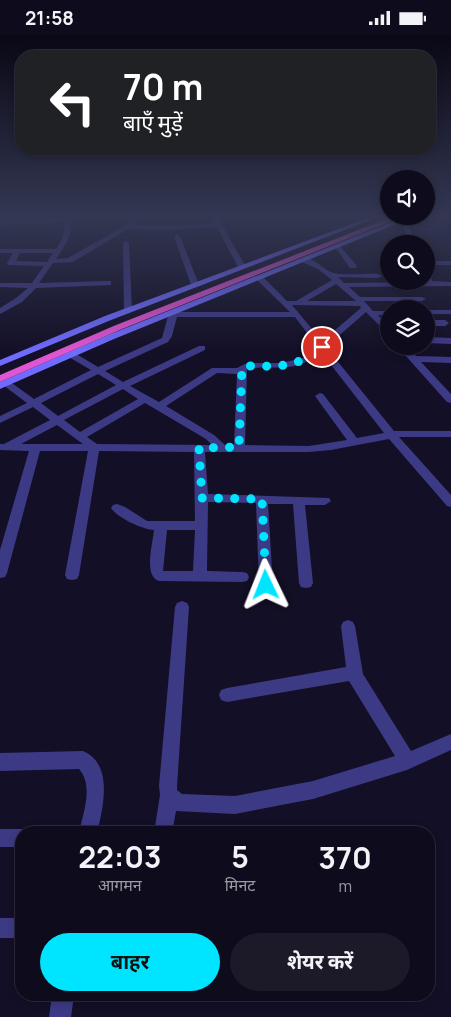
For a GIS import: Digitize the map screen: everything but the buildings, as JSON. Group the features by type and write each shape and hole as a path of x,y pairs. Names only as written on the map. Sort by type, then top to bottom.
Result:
{"highway":[{"path":"0,370 109,323 269,262"},
{"path":"2,383 119,327 288,262"}],"main road":[{"path":"0,363 128,310 256,262"},
{"path":"2,383 300,262"}],"street":[{"path":"12,262 53,262"},
{"path":"0,312 19,300 33,286 49,262"},
{"path":"127,262 128,310"},
{"path":"186,262 195,285"},
{"path":"239,262 242,267"},
{"path":"309,262 321,267 380,318"},
{"path":"350,262 353,266"},
{"path":"435,263 451,263"},
{"path":"296,304 335,280 378,276"},
{"path":"259,278 297,315 390,434 445,490 451,503"},
{"path":"335,280 380,281"},
{"path":"0,285 33,286 108,283"},
{"path":"435,283 451,284"},
{"path":"286,303 365,306 422,299"},
{"path":"365,306 380,310"},
{"path":"239,447 242,368 247,366 281,366 302,362 322,347 365,306"},
{"path":"435,312 451,312"},
{"path":"0,420 97,371 167,339 170,314 297,315"},
{"path":"435,323 445,323"},
{"path":"435,341 451,341"},
{"path":"3,447 122,386 202,348"},
{"path":"70,354 210,437 222,447"},
{"path":"410,355 451,400"},
{"path":"413,359 451,360"},
{"path":"158,407 216,370 241,371"},
{"path":"2,383 81,436 94,447"},
{"path":"320,397 354,442"},
{"path":"81,436 145,399"},
{"path":"3,447 316,448 390,434 451,434"},
{"path":"0,573 36,447"},
{"path":"72,575 94,447"},
{"path":"199,448 202,498 200,576"},
{"path":"202,498 326,501"},
{"path":"262,499 266,585"},
{"path":"299,500 306,583"},
{"path":"117,509 125,511 142,524 201,526"},
{"path":"160,525 157,575 164,577 242,577"},
{"path":"164,826 169,795 182,607"},
{"path":"348,626 354,673 407,761"},
{"path":"227,695 354,673"},
{"path":"169,795 179,803 235,805 313,790 407,761 451,742"},
{"path":"0,762 83,760 91,767 95,779 96,794 89,826"},
{"path":"0,838 15,838"},
{"path":"0,929 15,928"},
{"path":"60,1017 62,1001"}],"route":[{"path":"266,585 262,499 202,498 199,448 239,447 242,368 247,366 281,366 302,362 310,358 322,347"}]}
